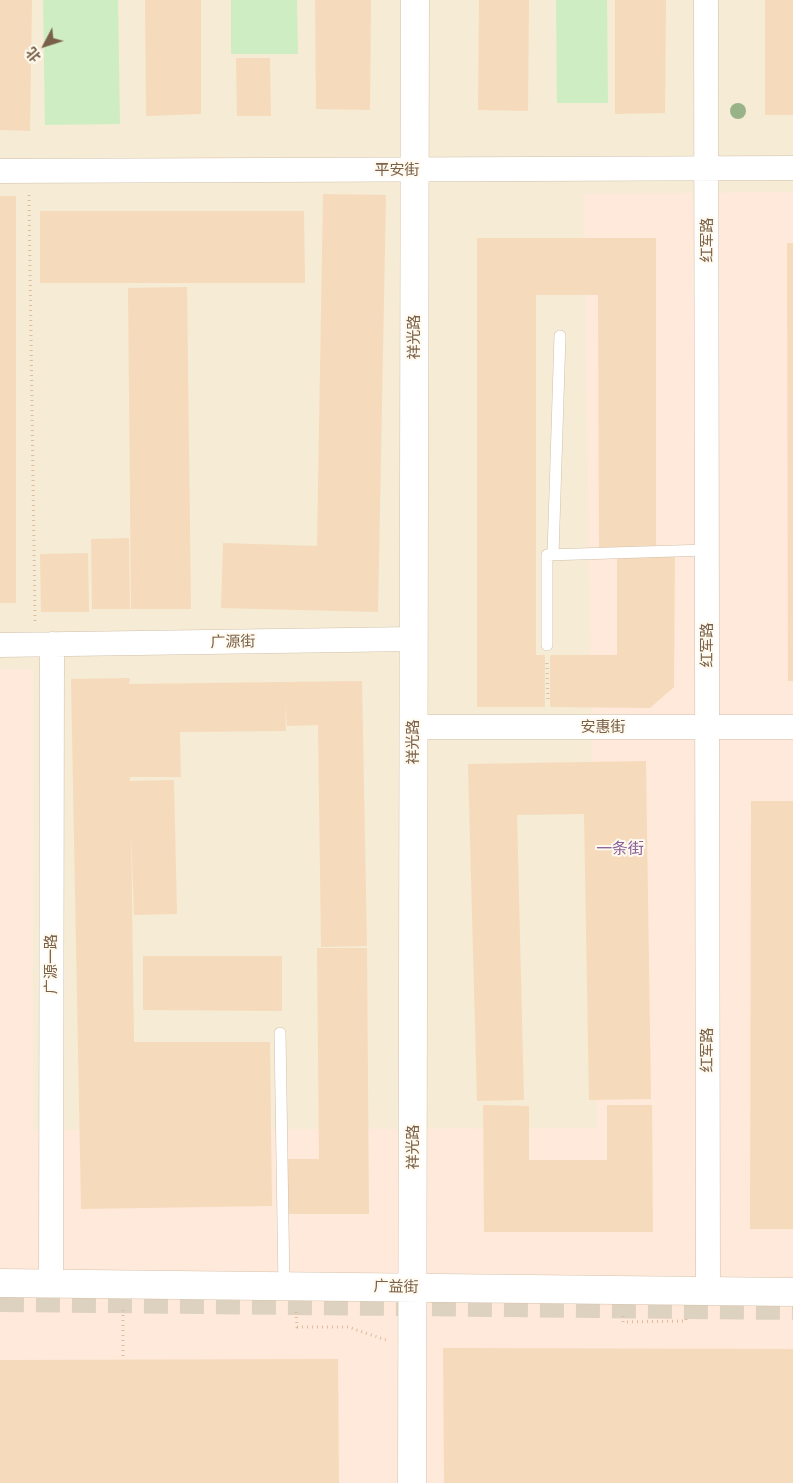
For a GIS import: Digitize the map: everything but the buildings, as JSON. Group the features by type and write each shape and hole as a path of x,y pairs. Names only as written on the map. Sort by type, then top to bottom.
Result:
{"street":[{"name":"祥光路","path":"412,1483 415,0"},
{"name":"红军路","path":"706,0 708,1291"},
{"name":"平安街","path":"0,171 793,168"},
{"name":"广源街","path":"0,645 414,639"},
{"name":"广源一路","path":"44,644 51,1284"},
{"name":"安惠街","path":"414,727 793,727"},
{"name":"广益街","path":"0,1283 123,1284 290,1295 413,1288 793,1292"}],"lane":[{"path":"553,555 560,336"},
{"path":"547,645 547,555 707,550"},
{"path":"280,1033 290,1295"}],"path":[{"path":"28,171 44,644"},
{"path":"547,645 548,727"},
{"path":"123,1284 123,1360"},
{"path":"290,1295 297,1327 348,1327 412,1349"}],"shaded area":[{"path":"0,0 793,0 793,1483 0,1483"},
{"path":"793,192 793,1483 0,1483 0,669 33,669 33,1130 597,1128 584,194"}],"green space":[{"path":"43,0 118,0 120,124 45,125"},
{"path":"231,0 297,0 298,54 231,54"},
{"path":"556,0 607,0 608,103 557,103"}],"tunnel":[{"path":"0,1300 793,1308"}],"district":[{"name":"一条街","path":"620,849"}]}
